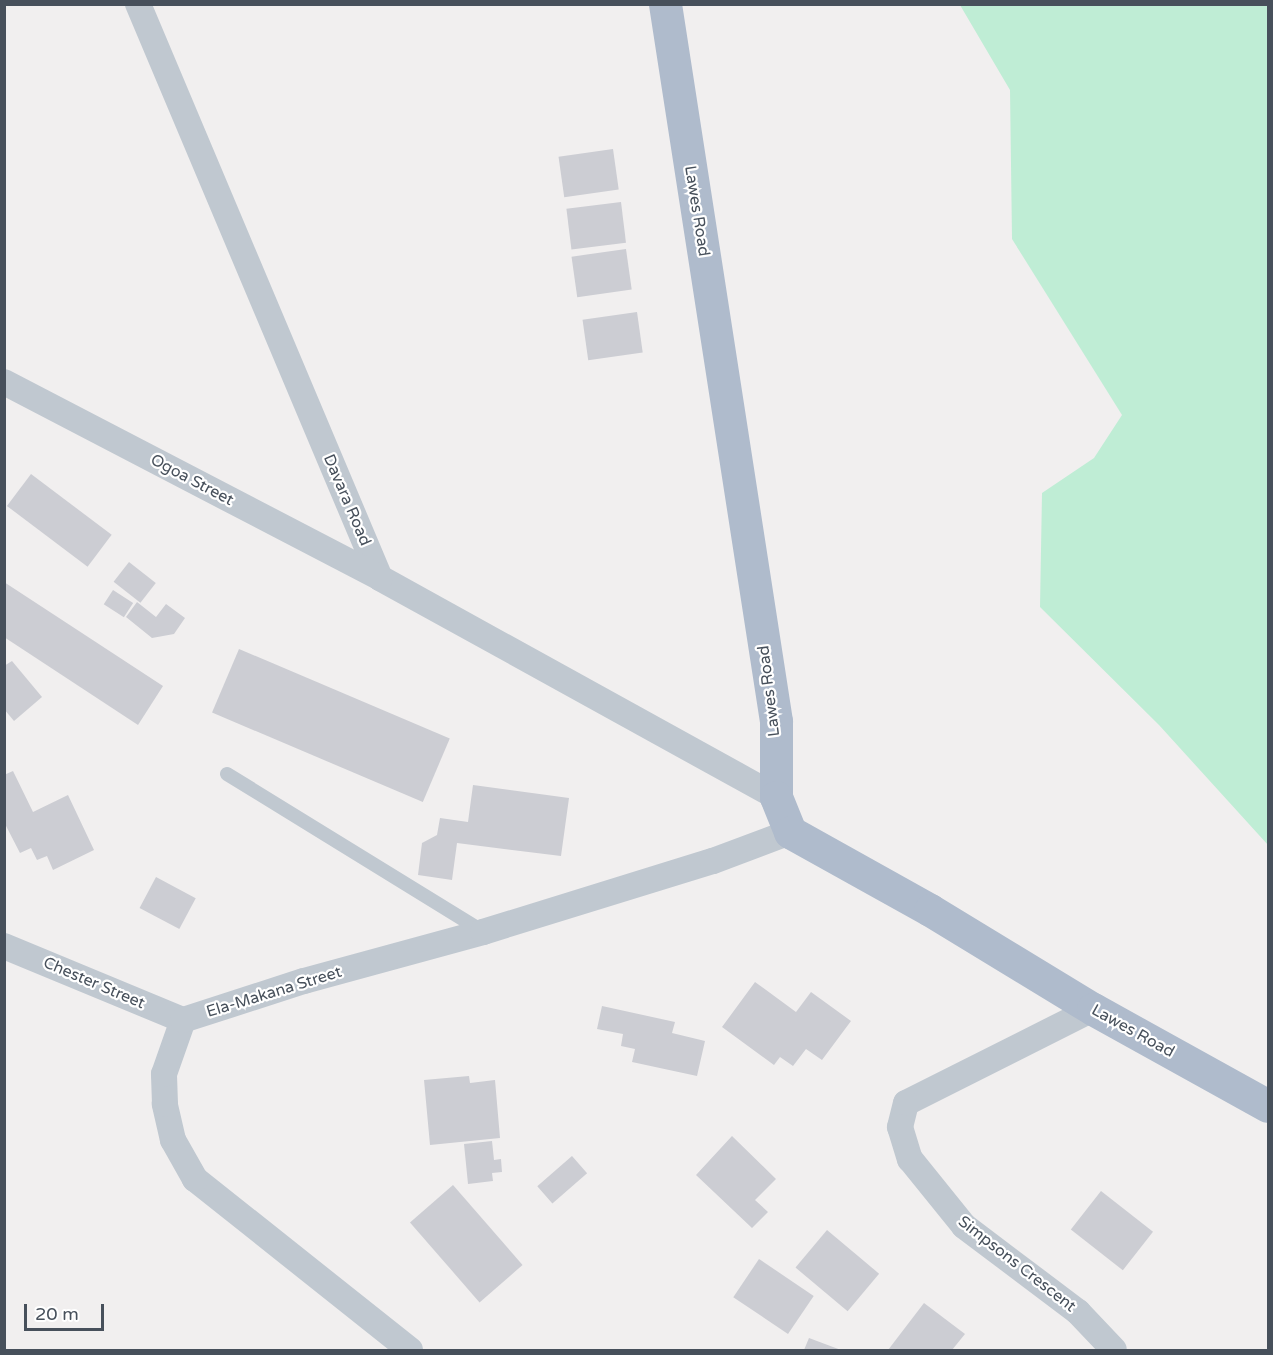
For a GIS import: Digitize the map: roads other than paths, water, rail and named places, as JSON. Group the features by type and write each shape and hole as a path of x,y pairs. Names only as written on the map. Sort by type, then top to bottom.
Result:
{"main road":[{"name":"Lawes Road","path":"665,4 776,721 776,797 790,832 930,910 1093,1009 1269,1106"}],"street":[{"name":"Davara Road","path":"138,4 380,578"},
{"name":"Ogoa Street","path":"4,382 380,578"},
{"path":"380,578 776,797"},
{"name":"Ela-Makana Street","path":"183,1020 304,981 483,932 713,861 790,832"},
{"name":"Chester Street","path":"4,946 183,1020"},
{"name":"Simpsons Crescent","path":"1093,1009 906,1103 900,1128 910,1160 964,1226 1078,1312 1114,1350"},
{"path":"183,1020 164,1074 165,1104 173,1140 195,1179 410,1350"}],"lane":[{"path":"227,774 483,932"}]}
